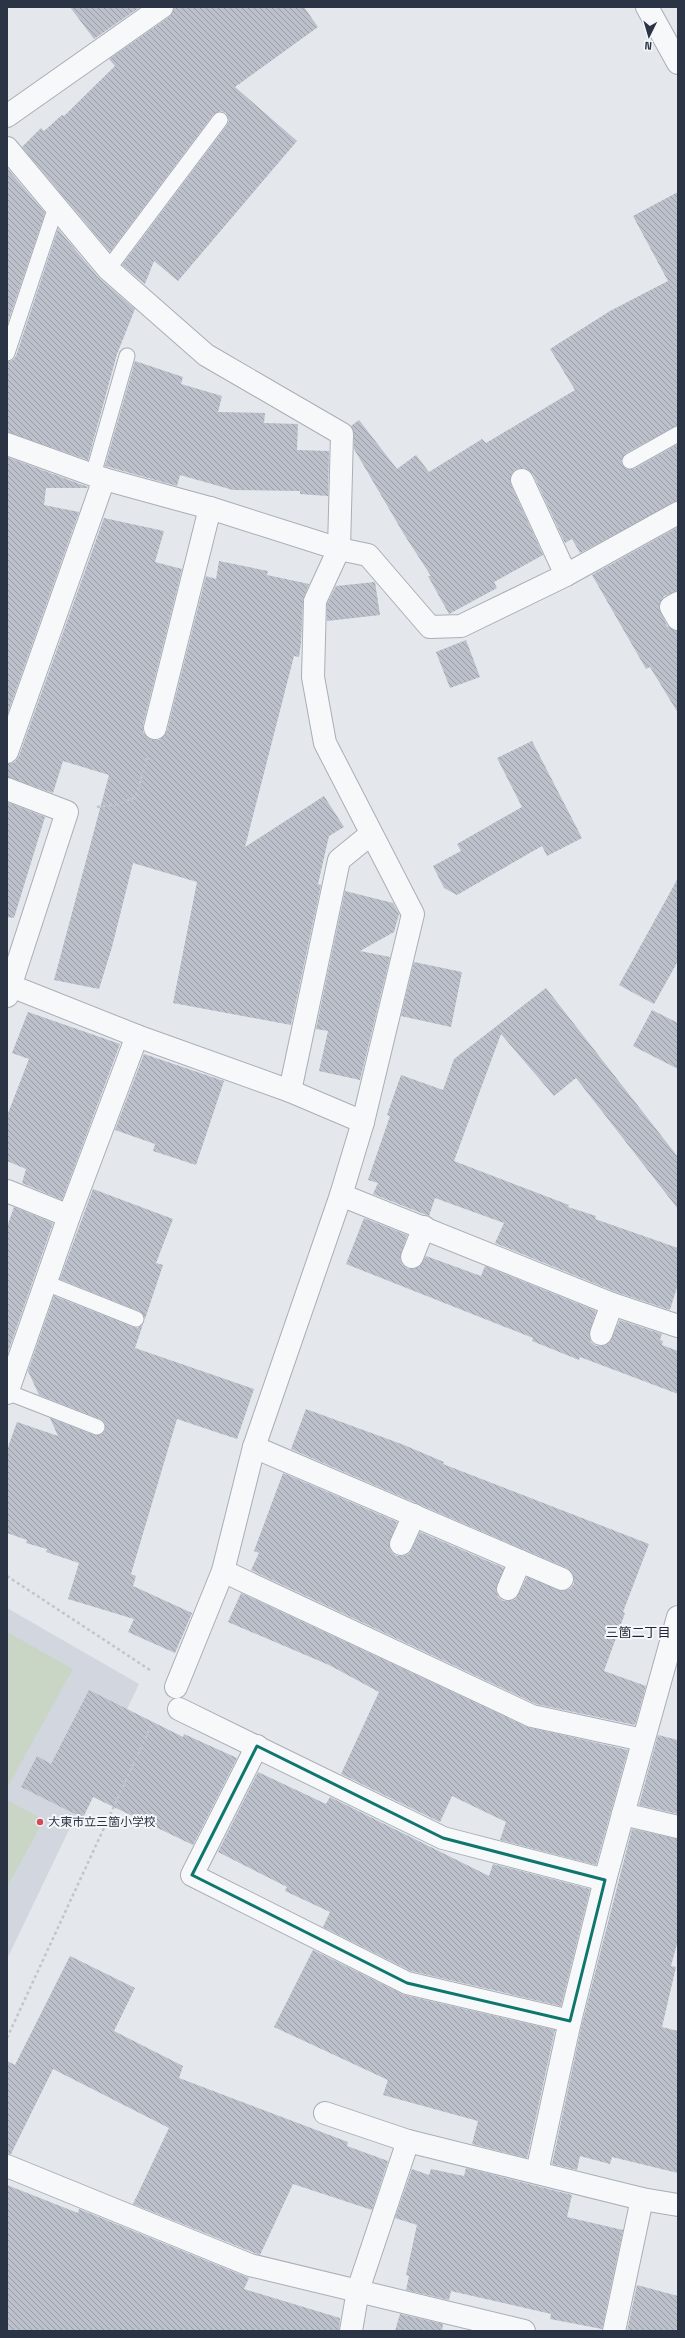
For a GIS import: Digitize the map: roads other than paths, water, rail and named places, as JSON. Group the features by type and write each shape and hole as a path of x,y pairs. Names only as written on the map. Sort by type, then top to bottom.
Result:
{"street":[{"path":"7,116 162,7"},
{"path":"647,7 678,63"},
{"path":"7,148 108,269 206,355 342,434 339,549 315,601 313,677 325,743 413,914 363,1122 341,1195 254,1447 223,1571 176,1687"},
{"path":"7,444 98,477 210,508 339,549 368,555 430,627 461,626 566,575 678,513"},
{"path":"7,752 98,477"},
{"path":"522,480 566,575"},
{"path":"155,728 210,508"},
{"path":"678,603 671,607 678,619"},
{"path":"7,789 67,812 9,991 290,1091 363,1122"},
{"path":"290,1091 339,860 371,834"},
{"path":"7,1392 69,1216 137,1036"},
{"path":"7,1191 69,1216"},
{"path":"341,1195 424,1227 612,1304 678,1326"},
{"path":"412,1257 424,1227"},
{"path":"601,1334 612,1304"},
{"path":"254,1447 562,1579"},
{"path":"401,1544 414,1515"},
{"path":"508,1589 520,1561"},
{"path":"223,1571 532,1716 643,1740"},
{"path":"538,2172 570,2021 605,1880 678,1617"},
{"path":"179,1709 443,1838 605,1880"},
{"path":"257,1746 192,1875 407,1983 570,2021"},
{"path":"624,1814 678,1827"},
{"path":"325,2112 408,2141 642,2199 678,2205"},
{"path":"351,2331 358,2290 408,2141"},
{"path":"7,2166 250,2265 524,2331"},
{"path":"614,2331 642,2199"}],"lane":[{"path":"108,269 220,120"},
{"path":"7,353 56,207"},
{"path":"98,477 127,356"},
{"path":"630,461 678,434"},
{"path":"46,1283 136,1319"},
{"path":"7,1392 97,1427"}],"place":[{"name":"大東市立三箇小学校","path":"40,1822"}],"district":[{"name":"三箇二丁目","path":"638,1632"}]}
